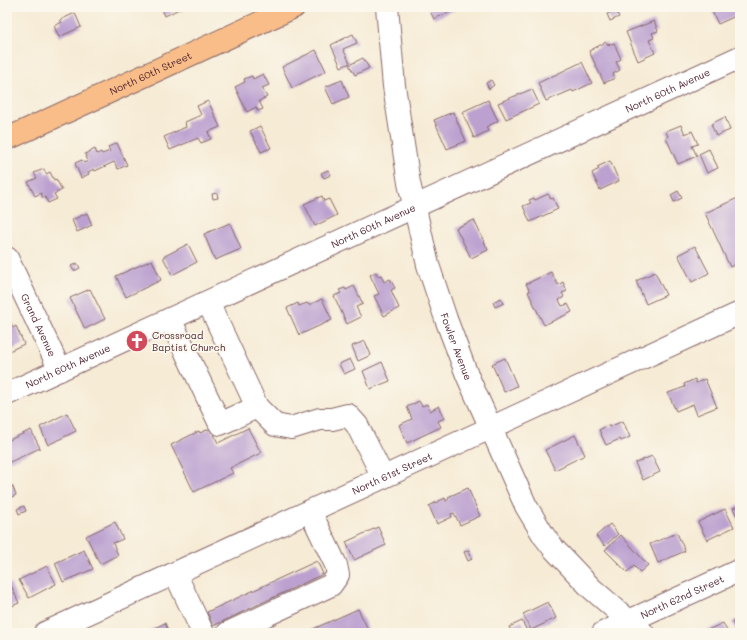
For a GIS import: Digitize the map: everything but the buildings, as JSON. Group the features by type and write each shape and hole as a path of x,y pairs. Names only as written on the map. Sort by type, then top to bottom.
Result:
{"main road":[{"name":"North 60th Street","path":"7,139 294,7"}],"street":[{"name":"Fowler Avenue","path":"387,7 394,86 414,207 428,264 446,319 467,375 526,506 554,549 591,588 637,627"},
{"name":"North 60th Avenue","path":"7,394 740,57"},
{"name":"Grand Avenue","path":"7,258 60,370"},
{"path":"208,302 257,407 275,425 290,428 320,419 332,419 348,415 357,425 383,478"},
{"name":"North 61st Street","path":"45,633 740,313"},
{"path":"170,319 220,424 257,407"},
{"path":"228,633 331,585 338,575 336,565 310,511"},
{"name":"North 62nd Street","path":"603,633 637,627 740,570"},
{"path":"175,573 203,633"}],"place":[{"name":"Crossroad Baptist Church","path":"137,341"}]}
